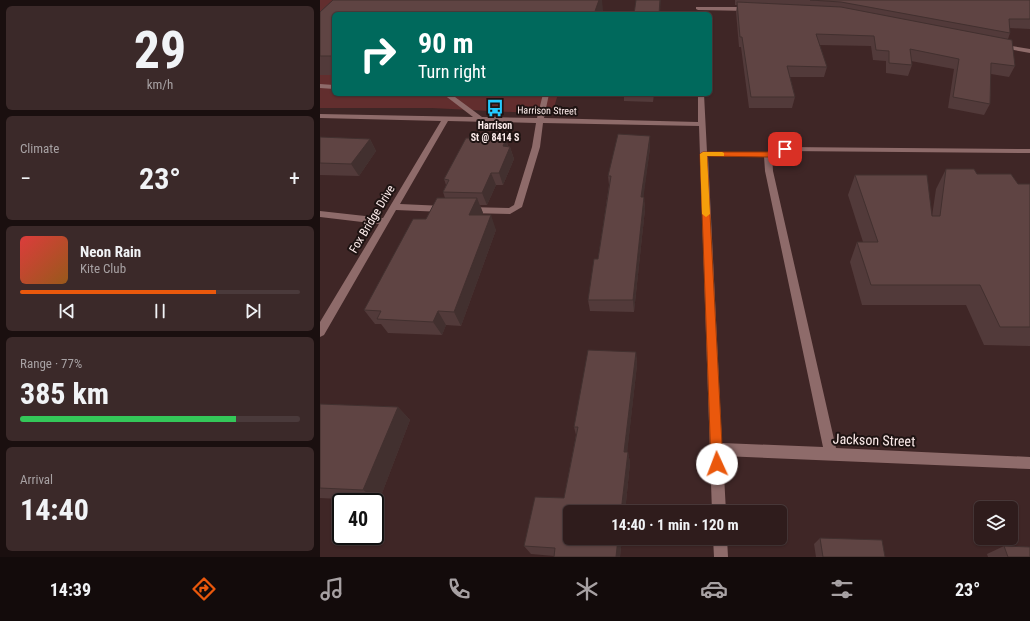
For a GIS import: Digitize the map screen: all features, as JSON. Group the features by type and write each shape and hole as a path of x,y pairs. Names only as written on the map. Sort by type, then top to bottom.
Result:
{"street":[{"path":"698,0 698,11 760,9"},
{"path":"991,44 1030,50"},
{"path":"320,86 332,87"},
{"path":"449,96 480,118"},
{"path":"393,207 515,210 518,207 534,156 546,96"},
{"path":"700,96 719,505"},
{"name":"Harrison Street","path":"320,116 480,118 702,124"},
{"name":"Fox Bridge Drive","path":"320,332 446,118"},
{"path":"703,154 768,154 785,149 1030,151"},
{"path":"768,154 768,171 832,454"},
{"path":"320,214 385,221"},
{"name":"Jackson Street","path":"716,449 1030,463"},
{"path":"720,545 721,557"}],"shaded area":[{"path":"320,0 586,0 370,12 332,12 332,96 557,96 552,114 432,108 320,108"}],"building":[{"path":"333,0 599,0 595,12 332,12 332,56 320,56 320,12"},
{"path":"636,0 660,0 659,12 634,12"},
{"path":"810,0 1030,0 1030,19 1009,19 1010,33 841,2"},
{"path":"737,2 841,7 1012,40 1015,66 991,63 990,104 953,97 959,59 910,49 912,65 889,63 889,51 876,50 874,36 816,34 827,67 787,66 795,97 751,97 742,37 740,37"},
{"path":"618,134 650,136 641,197 644,197 633,300 588,300 594,259 598,259 611,176 608,176"},
{"path":"320,137 370,139 351,164 320,163"},
{"path":"466,138 506,139 503,146 510,147 499,173 491,173 482,193 443,192 449,180 444,179"},
{"path":"946,169 974,169 977,174 1011,174 1018,184 1030,184 1030,327 1000,327 980,285 871,285 857,242 878,242 855,175 927,175 932,216 940,216"},
{"path":"437,198 477,198 469,215 491,215 454,312 438,311 433,322 377,319 381,311 364,310 413,219 426,219"},
{"path":"588,350 636,352 624,452 628,452 622,505 563,505 563,545 617,545 616,557 554,557 555,548 524,546 535,497 564,498 578,427 574,427"},
{"path":"320,404 398,407 363,490 320,488"},
{"path":"820,538 882,540 885,557 823,557"},
{"path":"1004,546 1030,547 1030,557 1008,557"}],"slow traffic":[{"path":"706,214 703,154 722,154"}],"place":[{"name":"Harrison St @ 8414 S","path":"495,108"}],"route":[{"path":"717,464 703,154 768,154 785,149"}]}
